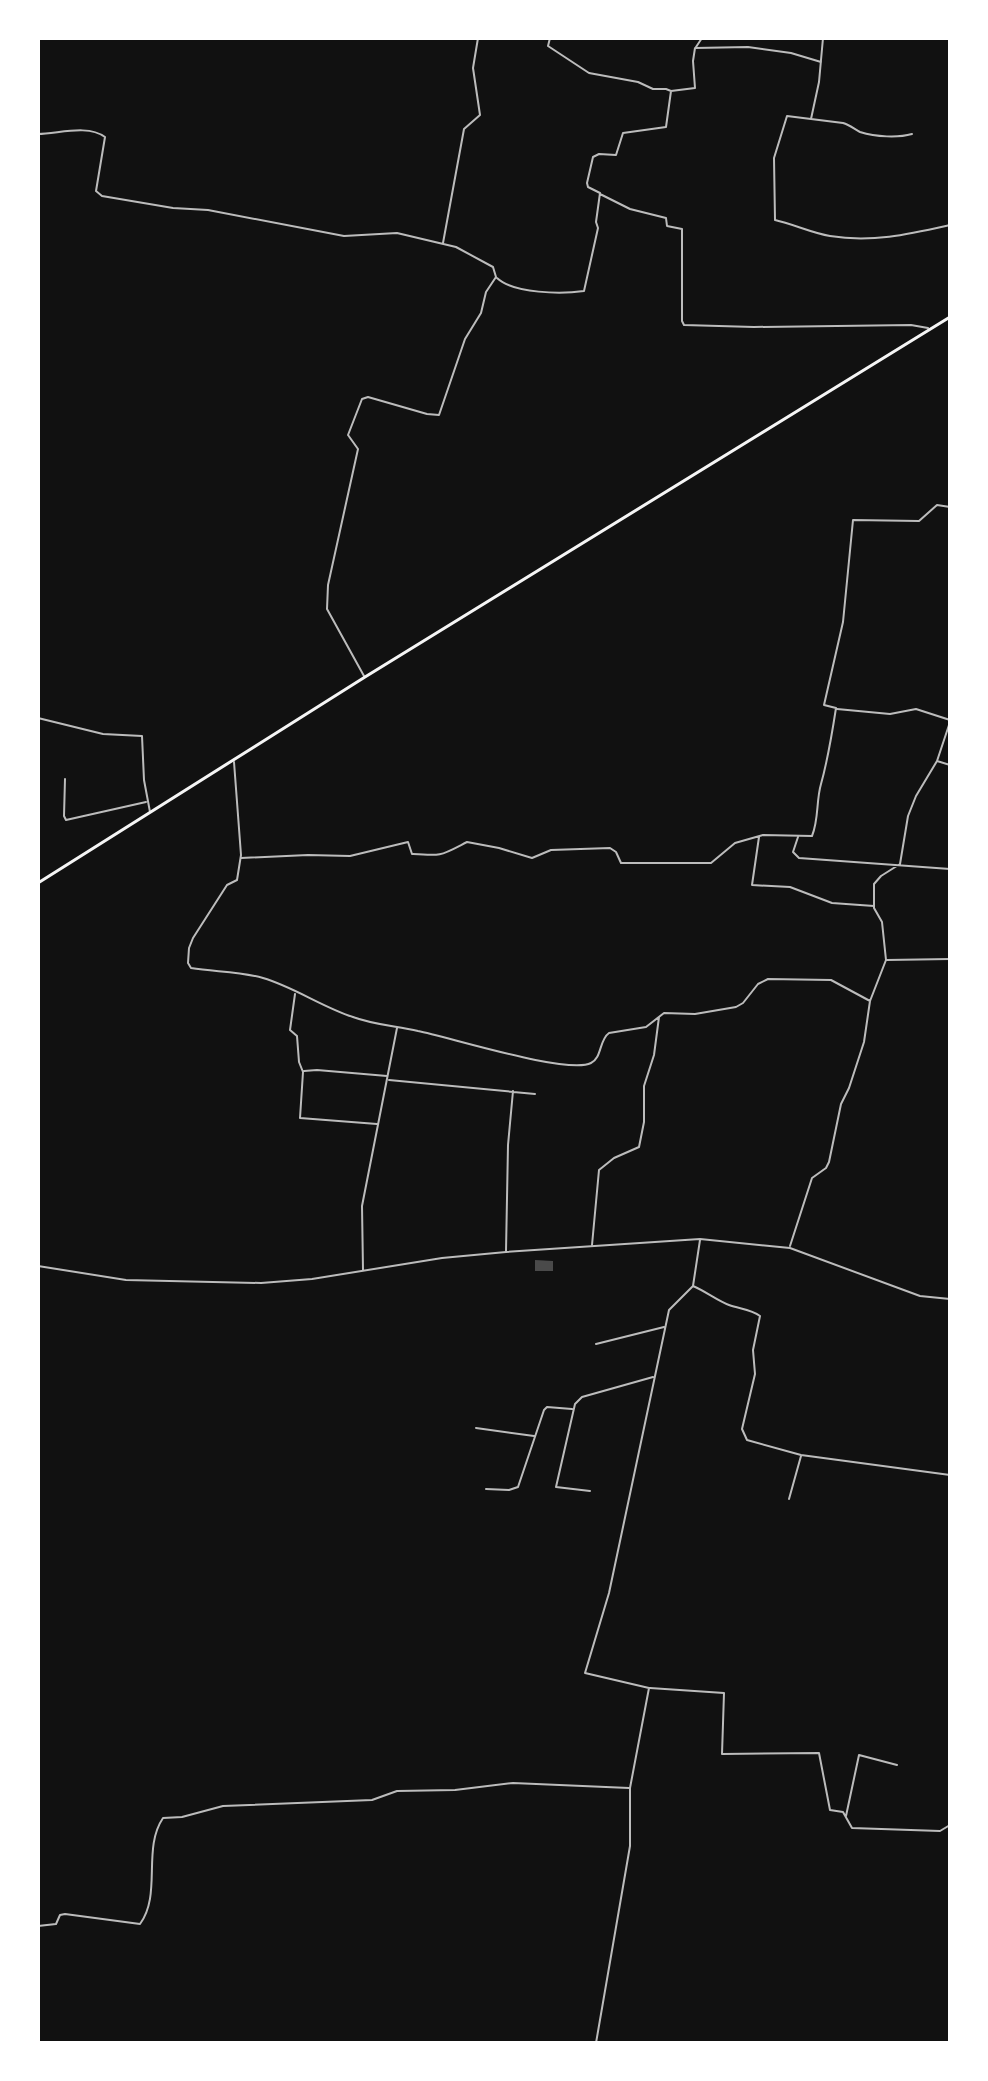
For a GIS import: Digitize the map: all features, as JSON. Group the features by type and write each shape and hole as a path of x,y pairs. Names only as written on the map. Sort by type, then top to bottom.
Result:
{"main road":[{"path":"38,883 365,677 950,317"}],"street":[{"path":"443,244 464,129 480,115 473,68 478,38"},
{"path":"550,38 548,46 589,73 671,91 695,88 693,61 695,48 702,38"},
{"path":"811,119 823,38"},
{"path":"695,48 748,47 791,53 821,62"},
{"path":"671,91 666,127 623,133 616,155 599,154 593,157 587,183 588,187 630,209 666,218 667,226 682,229 684,325 911,325 932,329"},
{"path":"912,134 886,137 857,131 843,123 787,116 774,158 775,220 828,236 869,239 910,235 950,225"},
{"path":"38,134 70,131 100,133 105,137 96,191 102,196 173,208 208,210 344,236 397,233 456,247 493,267 496,277 508,286 520,289 584,291 598,228 600,194"},
{"path":"365,677 327,609 328,585 358,449 348,435 362,399 368,397 439,415 465,339 481,313 486,292 496,277"},
{"path":"790,1248 812,1178 829,1162 841,1104 864,1042 870,1001 886,960 882,922 874,906 877,879 900,864 908,816 937,761 950,721 916,709 890,714 824,705 843,622 853,520 919,521 937,505 950,507"},
{"path":"241,858 350,856 408,842 412,854 436,856 452,853 467,842 532,858 551,850 610,848 616,852 621,863 711,863 735,843 759,836 812,836 816,827 820,786 827,771 836,709"},
{"path":"38,718 103,734 142,736 144,780 150,814"},
{"path":"234,761 241,858 237,880 227,885 193,938 188,963 191,968 265,979 357,1019 543,1061 578,1065 590,1064 596,1059 604,1035 646,1027 653,1024 659,1015"},
{"path":"937,761 950,765"},
{"path":"65,779 66,820 148,801"},
{"path":"798,835 793,852 799,858 950,869"},
{"path":"759,836 752,885 790,887 832,903 874,906"},
{"path":"886,960 950,959"},
{"path":"659,1015 695,1014 736,1007 758,984 780,978 831,980 870,1001"},
{"path":"295,992 290,1030 297,1036 303,1072 300,1118 378,1124"},
{"path":"592,1245 599,1170 614,1158 639,1147 644,1122 644,1086 654,1055 659,1015"},
{"path":"363,1271 362,1206 397,1027"},
{"path":"304,1071 535,1094"},
{"path":"506,1252 508,1145 513,1091"},
{"path":"700,1239 693,1286 669,1310 609,1593 585,1673 649,1688 724,1693 722,1754 819,1753 830,1810 843,1812 852,1828 940,1831 950,1825"},
{"path":"38,1266 126,1280 231,1283 312,1279 442,1258 700,1239 790,1248 920,1296 950,1299"},
{"path":"693,1286 725,1304 760,1316 753,1350 755,1374 742,1429 747,1440 801,1455 950,1475"},
{"path":"596,1344 665,1326"},
{"path":"590,1491 556,1487 573,1409 582,1397 654,1376"},
{"path":"486,1489 509,1490 518,1487 545,1408 573,1409"},
{"path":"476,1428 535,1436"},
{"path":"789,1499 801,1455"},
{"path":"596,2043 630,1846 630,1788 649,1688"},
{"path":"846,1817 859,1755 897,1765"},
{"path":"38,1926 56,1924 60,1915 65,1914 140,1924 145,1918 154,1877 151,1864 163,1818 182,1817 223,1806 372,1800 397,1791 455,1790 513,1783 630,1788"}],"building":[{"path":"535,1260 553,1261 553,1271 535,1271"}]}
